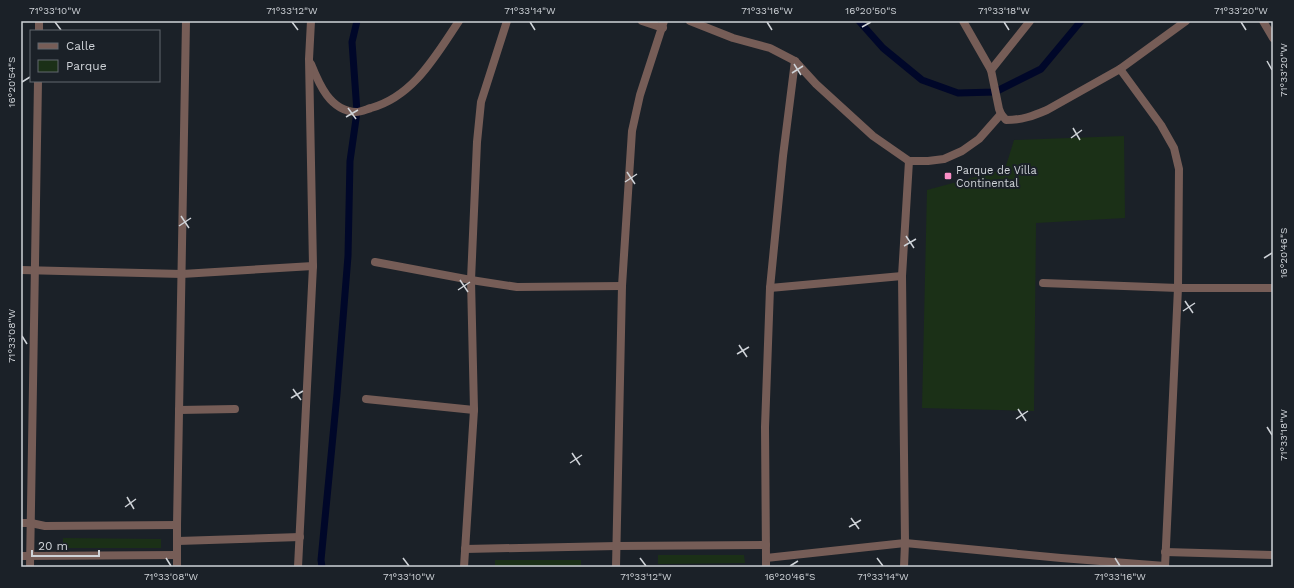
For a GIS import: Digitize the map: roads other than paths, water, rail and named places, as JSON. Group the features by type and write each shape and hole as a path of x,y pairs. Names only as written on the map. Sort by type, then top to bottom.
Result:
{"street":[{"path":"177,567 186,21"},
{"path":"298,567 313,266 309,59 311,21"},
{"path":"309,59 320,87 329,98 343,109 357,112 393,100 408,88 428,67 459,21"},
{"path":"464,567 474,410 471,280 477,142 481,102 507,21"},
{"path":"616,567 622,286 632,131 640,95 664,25 642,21"},
{"path":"690,21 732,38 770,48 795,61 816,84 872,136 909,161 944,159 962,151 979,139 1000,112"},
{"path":"963,21 991,70 1000,112 1006,120 1021,120 1034,116 1120,69 1186,21"},
{"path":"991,70 1030,21"},
{"path":"1263,21 1273,38"},
{"path":"766,567 764,427 770,288 783,156 795,61"},
{"path":"766,558 906,543 1061,558 1165,566 1178,288 1179,170 1174,148 1161,125 1120,69"},
{"path":"30,567 38,82"},
{"path":"904,567 906,543 902,276 909,161"},
{"path":"375,262 517,287 622,286"},
{"path":"21,270 182,274 313,266"},
{"path":"770,288 902,276"},
{"path":"1043,283 1178,288 1273,288"},
{"path":"366,399 474,410"},
{"path":"179,410 235,409"},
{"path":"21,523 45,526 177,525"},
{"path":"178,541 300,537"},
{"path":"465,549 766,545"},
{"path":"1165,552 1273,555"},
{"path":"21,556 177,555"}],"waterway":[{"path":"322,567 321,560 337,394 348,256 350,161 357,112 352,42 357,21"},
{"path":"859,21 883,48 922,80 958,93 995,92 1041,69 1081,21"}],"place":[{"name":"Parque de Villa Continental","path":"948,176"}]}
